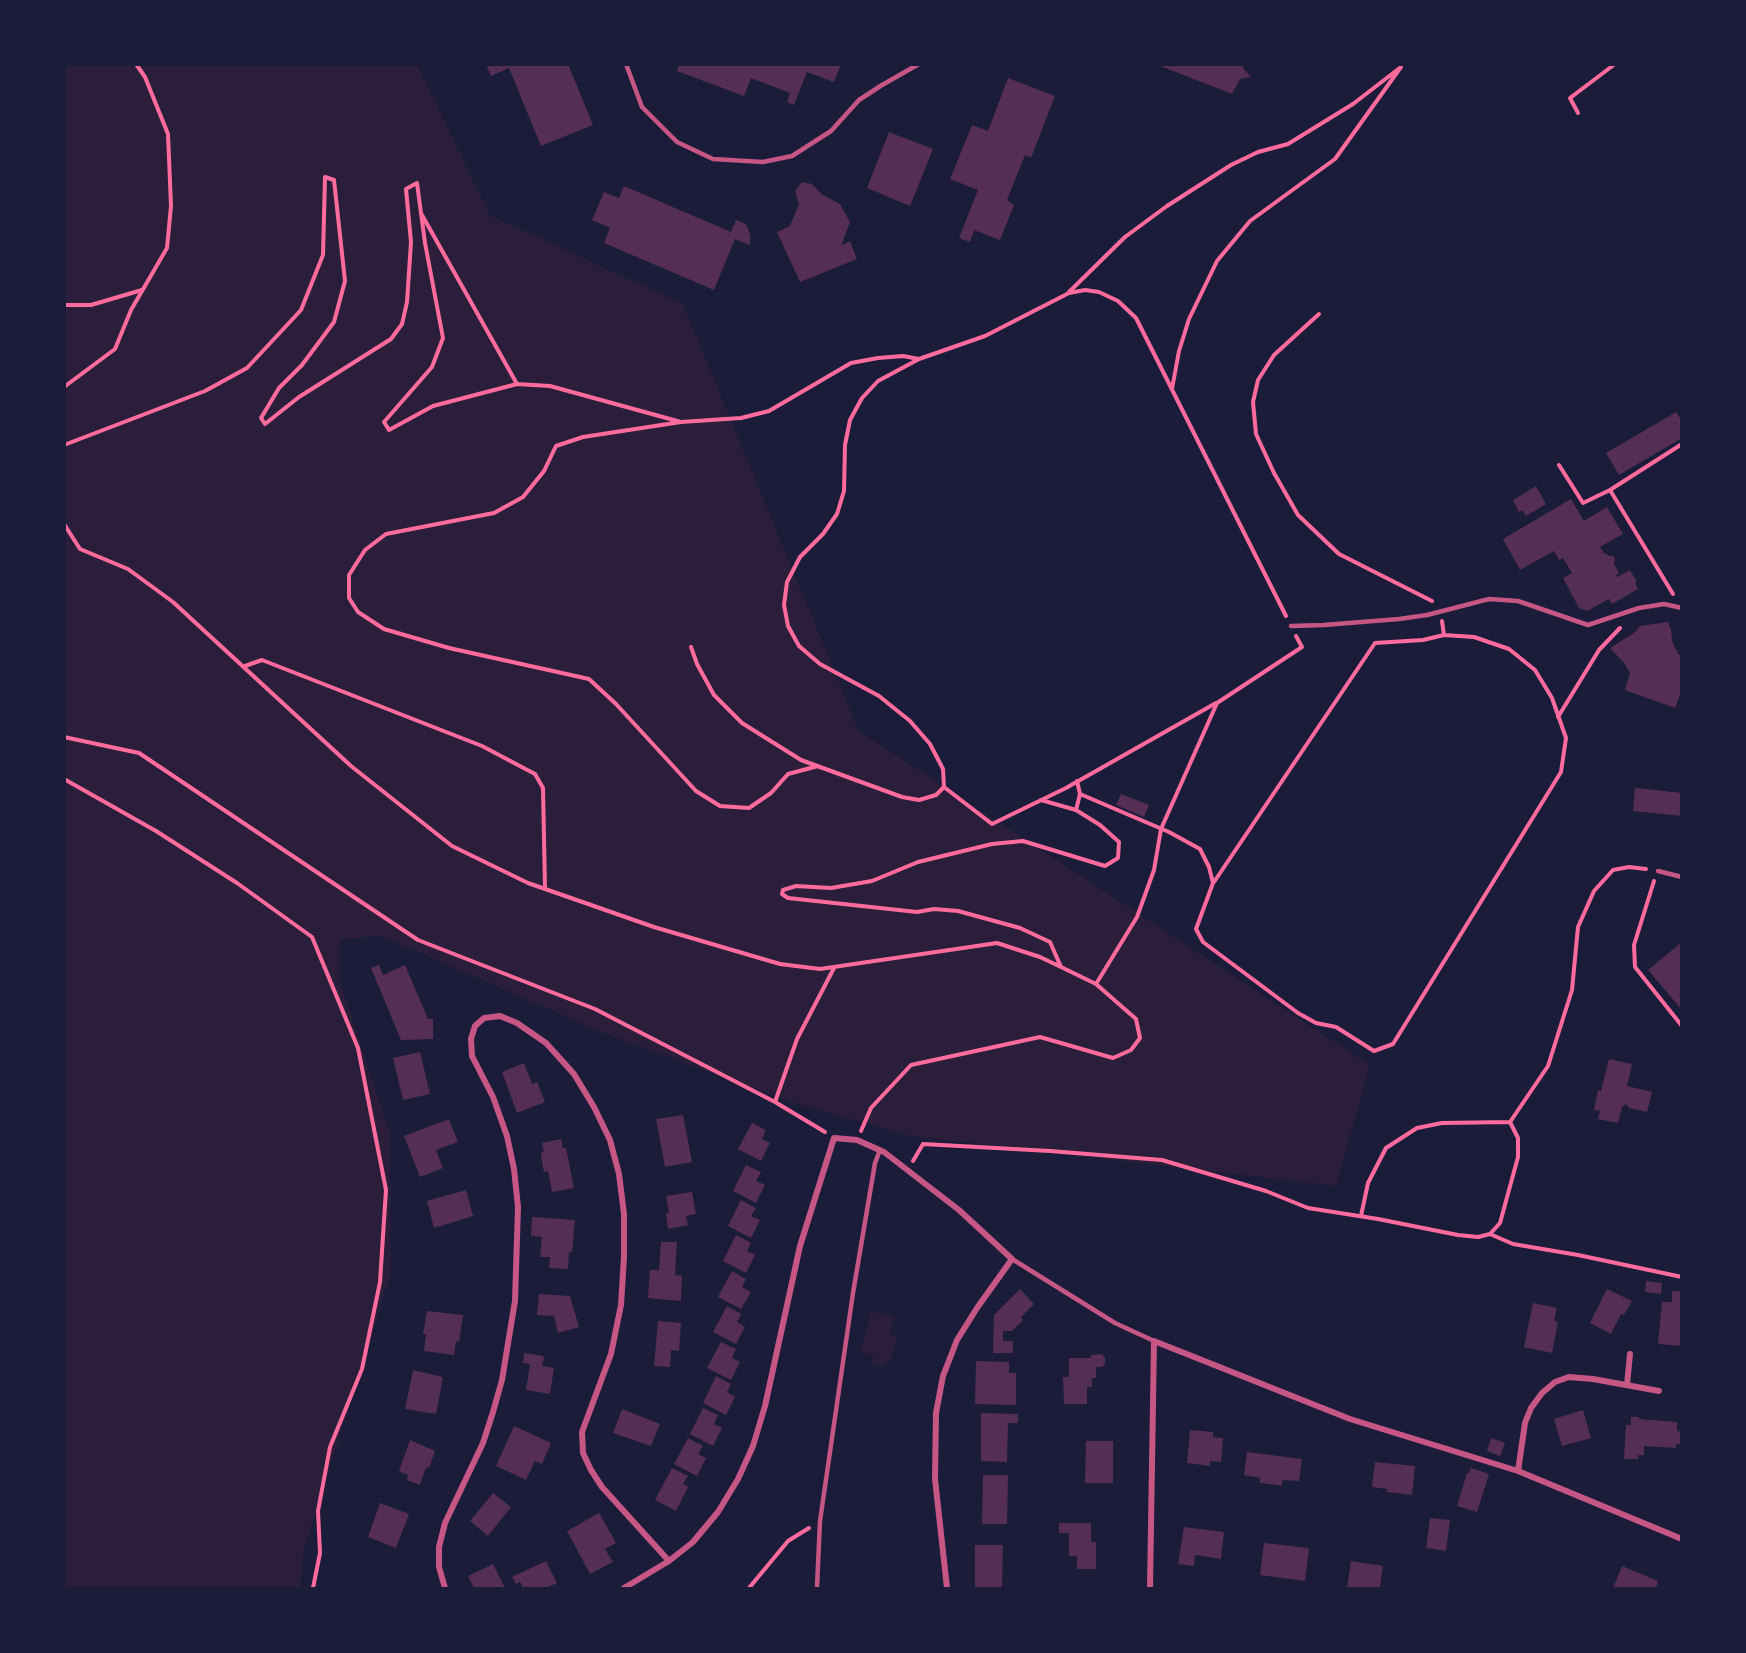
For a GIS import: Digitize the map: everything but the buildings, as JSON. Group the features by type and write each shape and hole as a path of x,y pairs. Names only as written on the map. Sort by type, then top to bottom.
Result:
{"street":[{"path":"445,1588 439,1567 439,1547 445,1523 483,1443 493,1412 502,1380 515,1301 518,1207 514,1169 507,1136 493,1097 472,1056 471,1039 475,1026 484,1018 500,1016 518,1023 546,1043 574,1074 610,1140 619,1174 624,1214 621,1305 611,1354 582,1432 583,1453 602,1487 669,1561"},
{"path":"624,1588 669,1561 693,1542 718,1512 738,1479 753,1446 765,1406 800,1246 834,1138 857,1140 880,1150 908,1169 959,1210 1012,1259 957,1340 943,1376 936,1413 935,1479 947,1588"},
{"path":"1150,1588 1154,1341 1350,1419 1518,1471 1682,1539"},
{"path":"1627,1385 1630,1354"},
{"path":"1518,1471 1525,1423 1531,1407 1555,1382 1569,1377 1659,1391"}],"lane":[{"path":"626,64 642,107 677,142 713,159 763,162 792,156 831,131 859,100 882,84 919,64"},
{"path":"1290,626 1366,622 1427,615 1489,599 1518,601 1588,625 1639,608 1664,604 1682,608"},
{"path":"1658,871 1682,877"},
{"path":"817,1587 820,1521 853,1293 875,1163 880,1150"},
{"path":"1012,1259 1115,1323 1154,1341"}],"path":[{"path":"64,387 115,349 131,310 167,248 171,206 168,134 145,77 136,64"},
{"path":"1578,113 1570,98 1615,64"},
{"path":"691,647 697,664 714,695 742,723 801,760 902,797 919,800 936,795 944,787 943,769 930,744 910,721 879,696 820,664 799,646 788,626 784,605 787,582 800,557 823,534 837,514 844,491 845,445 850,420 862,398 878,381 919,359 985,336 1069,292 1125,237 1167,206 1231,165 1258,152 1288,144 1353,104 1402,66"},
{"path":"1172,389 1179,351 1189,319 1217,261 1250,222 1335,159 1402,66"},
{"path":"64,445 206,391 246,368 301,310 323,255 325,177 334,180 345,280 334,322 302,365 279,388 261,418 266,424 299,397 391,339 402,324 411,242 406,189 417,183 443,338 432,367 384,422 389,430 433,406 517,384 550,386 681,422"},
{"path":"421,212 517,384"},
{"path":"64,305 91,305 142,290"},
{"path":"944,787 992,824 1066,788 1217,703 1302,647 1136,318 1118,301 1099,292 1085,290 1069,292"},
{"path":"1319,314 1274,355 1258,380 1253,402 1256,434 1298,515 1339,554 1430,598 1440,611 1444,635"},
{"path":"819,766 788,774 771,793 749,808 720,806 696,790 616,704 590,680 448,648 384,628 358,612 349,598 350,575 365,550 386,534 494,513 523,496 544,471 556,447 583,436 681,422 741,417 769,411 851,363 903,356 919,359"},
{"path":"1559,465 1583,503 1610,490 1682,444"},
{"path":"1610,490 1675,597"},
{"path":"64,524 80,549 106,559 137,576 173,602 351,766 452,846 528,883 654,927 780,964 819,969 997,943 1040,957 1096,984 1136,1020 1140,1038 1131,1050 1113,1058 1040,1037 911,1065 872,1108 857,1140"},
{"path":"1558,717 1599,650 1639,608"},
{"path":"1444,635 1474,637 1509,649 1535,670 1552,698 1566,738 1560,772 1393,1044 1374,1051 1336,1027 1316,1023 1298,1013 1203,942 1196,929 1213,883 1375,643 1423,640 1444,635"},
{"path":"244,666 262,660 482,746 535,774 543,788 544,889"},
{"path":"1096,984 1137,917 1154,870 1161,829 1217,703"},
{"path":"64,737 139,753 418,940 595,1008 775,1102 834,1138"},
{"path":"64,779 156,831 237,882 312,937 358,1048 386,1190 380,1282 362,1369 330,1447 318,1511 320,1553 313,1588"},
{"path":"1076,810 1080,794 1077,781"},
{"path":"1080,794 1184,839 1200,849 1209,867 1213,883"},
{"path":"1040,800 1076,810 1100,825 1119,842 1118,858 1105,866 1023,841 992,844 918,862 872,881 831,888 796,886 783,890 782,894 788,898 917,912 934,909 958,911 1020,928 1050,942 1061,967"},
{"path":"1510,1122 1548,1066 1572,990 1578,927 1594,891 1613,870 1629,867 1658,871 1634,945 1635,967 1682,1026"},
{"path":"775,1102 797,1039 834,968"},
{"path":"1360,1216 1368,1183 1386,1148 1417,1128 1442,1123 1510,1122"},
{"path":"908,1169 923,1144 1162,1160 1266,1191 1308,1208 1478,1237 1490,1234 1500,1223 1518,1157 1518,1138 1510,1122"},
{"path":"1490,1234 1513,1244 1682,1277"},
{"path":"749,1588 788,1541 820,1521"}],"shaded area":[{"path":"64,65 417,65 490,215 683,304 859,731 1370,1065 1336,1186 910,1136 794,1103 606,1034 382,936 340,939 340,981 390,1134 391,1273 304,1550 300,1588 65,1588"},
{"path":"871,1311 895,1317 890,1334 897,1336 892,1357 883,1367 872,1364 873,1355 861,1352"}]}
